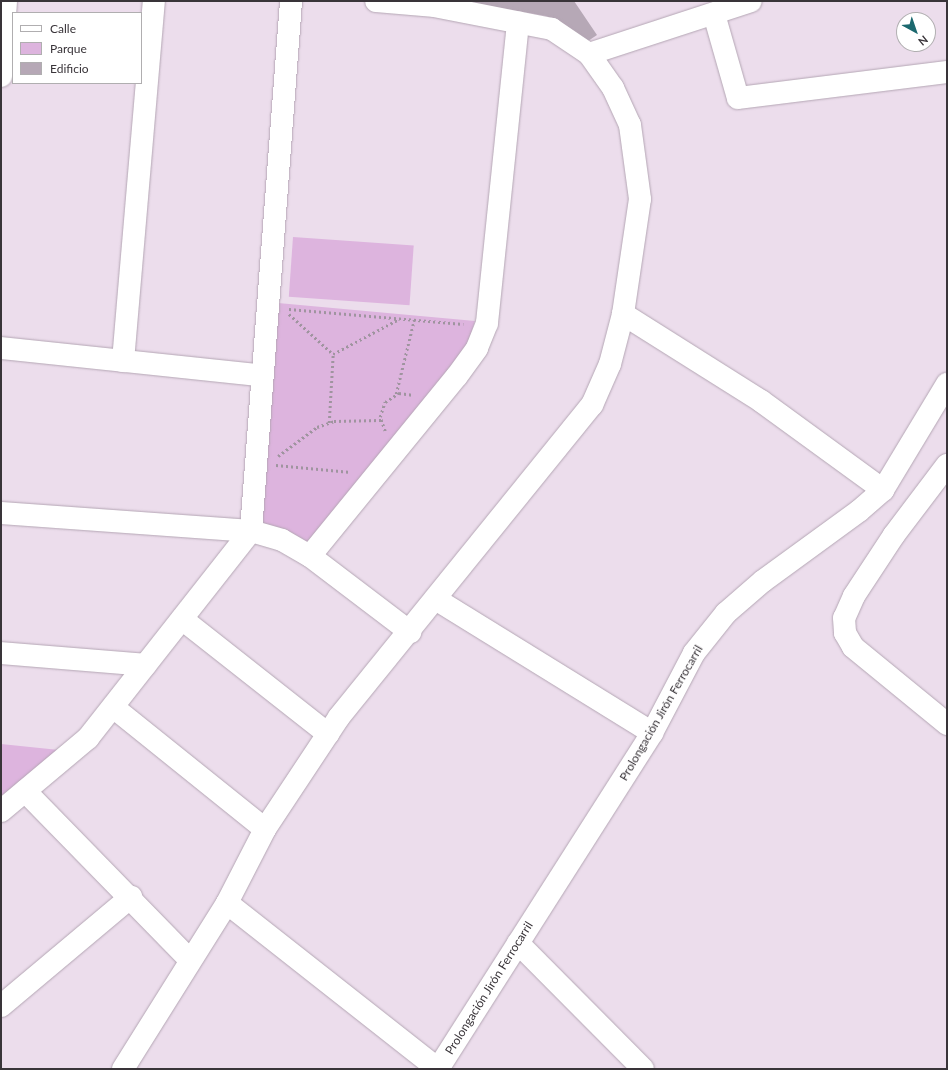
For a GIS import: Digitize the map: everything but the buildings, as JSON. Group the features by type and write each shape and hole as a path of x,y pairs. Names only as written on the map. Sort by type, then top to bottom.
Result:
{"street":[{"path":"1,76 6,1"},
{"path":"123,361 154,1"},
{"path":"1,811 88,738 251,531 261,463 260,376 291,1"},
{"path":"125,1068 190,960 227,903 265,829 328,734 592,405 610,364 623,314 640,198 631,133 613,88 589,54 552,29 434,4 376,1"},
{"path":"589,54 751,1"},
{"path":"714,14 738,98 947,72"},
{"path":"310,556 457,376 477,348 487,323 518,23"},
{"path":"623,314 761,401 883,490"},
{"path":"1,348 260,376"},
{"name":"Prolongación Jirón Ferrocarril","path":"438,1069 652,733 694,653 726,612 763,581 859,511 883,490 947,384"},
{"path":"947,464 894,534 854,596 844,618 845,633 853,647 947,724"},
{"path":"1,513 251,531 282,540 310,556 410,632"},
{"path":"437,600 652,733"},
{"path":"182,619 328,734"},
{"path":"1,653 146,665"},
{"path":"113,707 265,829"},
{"path":"25,791 131,897 190,960"},
{"path":"1,1006 131,897"},
{"path":"227,903 438,1069"},
{"path":"518,943 643,1069"}],"path":[{"path":"333,354 282,308 469,325"},
{"path":"333,354 400,319"},
{"path":"396,394 414,320"},
{"path":"329,423 333,354"},
{"path":"389,437 381,420 385,402 396,394 407,393 420,398"},
{"path":"261,463 317,427 329,423 358,419 381,420"},
{"path":"261,463 377,474"}],"green space":[{"path":"293,237 414,245 410,305 289,297"},
{"path":"278,303 475,321 468,344 306,548 256,530"},
{"path":"1,744 59,750 1,798"}]}
